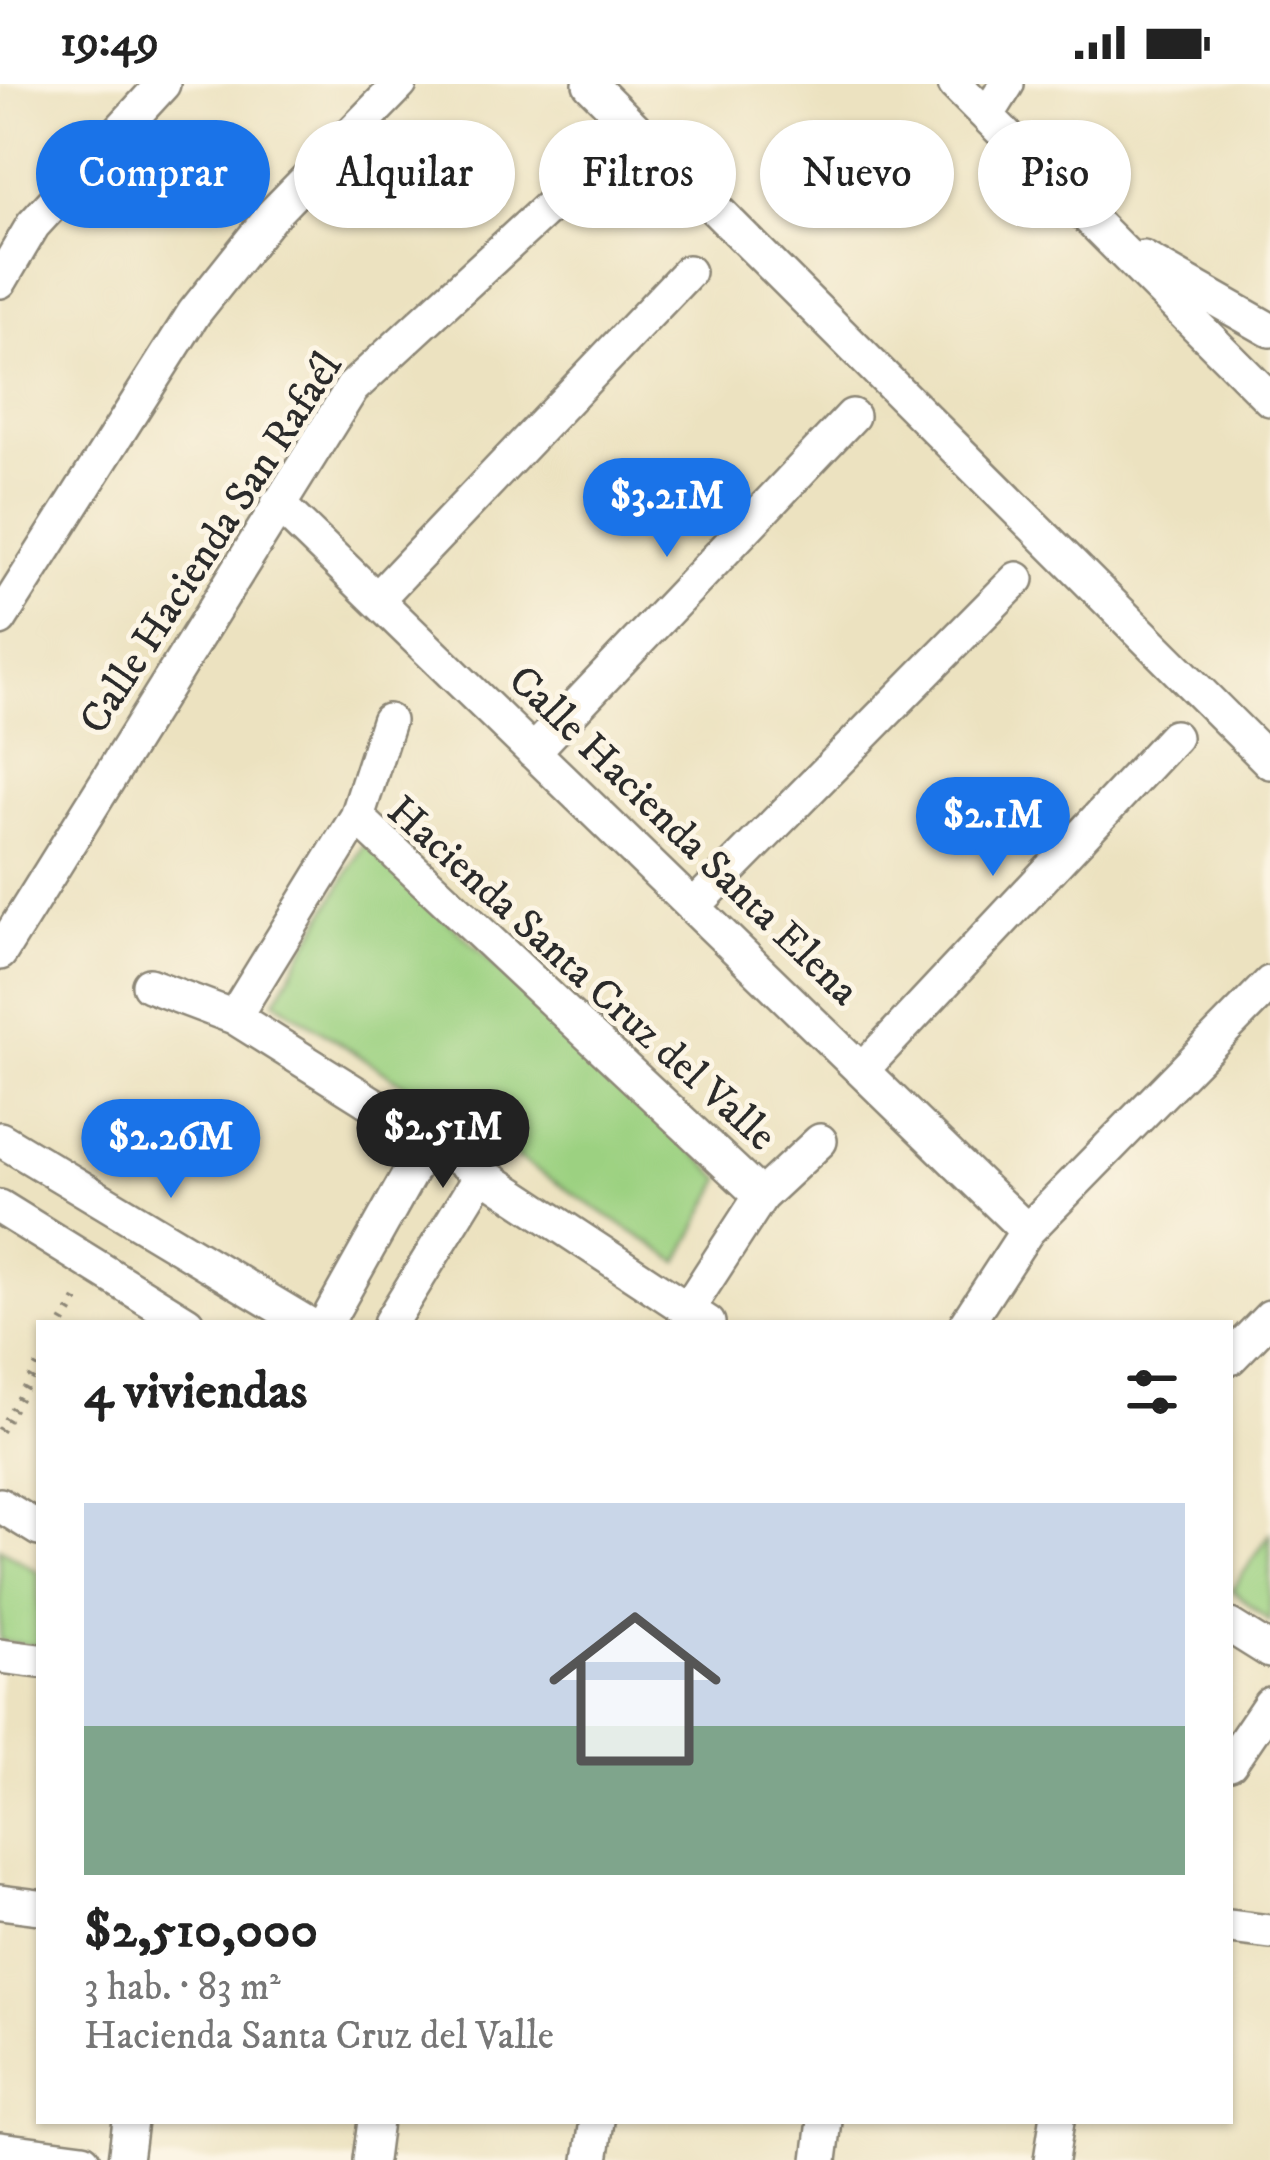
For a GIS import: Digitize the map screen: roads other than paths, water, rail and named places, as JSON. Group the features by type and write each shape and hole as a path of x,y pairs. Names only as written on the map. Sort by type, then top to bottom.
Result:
{"street":[{"path":"0,281 34,225 163,84"},
{"path":"0,619 194,313 272,215 400,84"},
{"path":"590,84 1270,762"},
{"path":"955,84 1270,399"},
{"path":"987,116 1007,84"},
{"name":"Calle Hacienda San Rafaél","path":"0,953 352,388 539,216"},
{"path":"1105,236 1270,330"},
{"path":"378,598 688,272"},
{"path":"533,752 852,416"},
{"name":"Calle Hacienda Santa Elena","path":"278,504 1027,1231"},
{"path":"694,906 1017,579"},
{"path":"357,817 388,721"},
{"path":"863,1069 1174,737"},
{"name":"Hacienda Santa Cruz del Valle","path":"233,1017 357,817 761,1196"},
{"path":"969,1320 1027,1231 1270,983"},
{"path":"149,986 233,1017 698,1315"},
{"path":"0,1138 301,1320"},
{"path":"328,1320 429,1139"},
{"name":"Hacienda Santa Cruz del Valle","path":"698,1315 761,1196 820,1142"},
{"path":"392,1320 481,1174"},
{"path":"0,1207 182,1320"},
{"path":"1233,1355 1270,1317"},
{"path":"0,1505 36,1527"},
{"path":"1233,1631 1270,1651"},
{"path":"0,1656 36,1661"},
{"path":"1233,1759 1270,1704"},
{"path":"0,1902 36,1907"},
{"path":"125,2160 130,2124"},
{"path":"370,2160 375,2124"},
{"path":"591,2160 597,2124"},
{"path":"820,2160 825,2124"},
{"path":"1051,2160 1057,2124"},
{"path":"0,2149 83,2160"}]}
